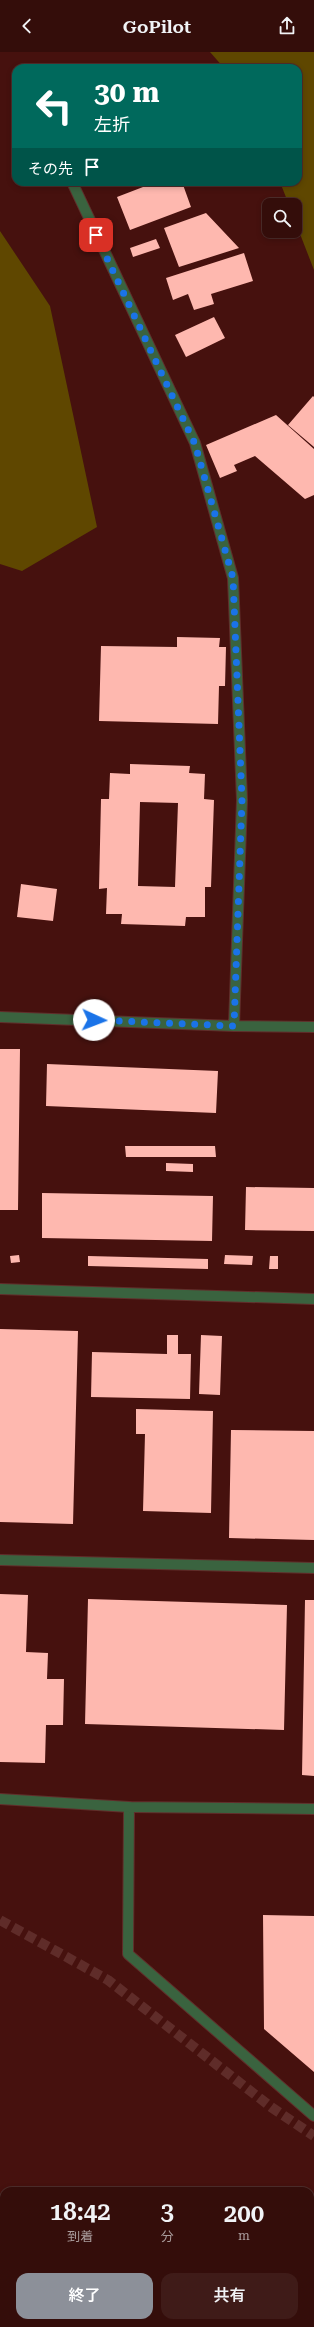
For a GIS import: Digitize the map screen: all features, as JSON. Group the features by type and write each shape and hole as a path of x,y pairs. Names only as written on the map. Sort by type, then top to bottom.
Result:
{"street":[{"path":"74,186 195,444 233,578 242,800 234,1026"},
{"path":"0,1016 234,1026 314,1027"},
{"path":"0,1289 314,1299"},
{"path":"0,1560 314,1568"},
{"path":"0,1799 129,1807 314,1809"},
{"path":"129,1807 128,1954 314,2116"}],"shaded area":[{"path":"210,52 314,52 314,270 302,238 302,198 286,198 282,186 302,186 302,64 220,64"},
{"path":"0,231 50,306 97,527 22,571 0,564"}],"building":[{"path":"146,186 183,186 191,207 130,230 117,197"},
{"path":"206,213 239,248 179,267 164,228"},
{"path":"156,239 160,248 133,257 130,248"},
{"path":"244,253 253,281 211,294 214,304 194,310 188,294 173,300 166,278"},
{"path":"214,317 225,338 186,357 175,335"},
{"path":"313,396 314,397 314,447 288,425"},
{"path":"276,415 314,449 314,495 305,499 255,456 234,465 237,471 220,478 206,445"},
{"path":"177,637 220,638 219,647 226,647 225,686 219,686 218,724 99,721 101,646 177,647"},
{"path":"130,764 190,766 189,773 205,774 204,799 214,800 211,887 205,887 205,917 186,917 185,926 121,924 122,914 106,914 107,888 99,889 101,799 109,799 110,773 130,774","holes":["140,802 178,803 175,887 138,886"]},
{"path":"21,884 57,889 53,921 17,917"},
{"path":"0,1049 20,1049 18,1210 0,1210"},
{"path":"47,1064 218,1071 216,1113 46,1106"},
{"path":"125,1146 215,1146 216,1157 126,1157"},
{"path":"166,1163 193,1164 193,1172 166,1171"},
{"path":"246,1187 314,1188 314,1231 245,1230"},
{"path":"42,1193 213,1196 212,1241 42,1238"},
{"path":"19,1255 20,1262 11,1263 10,1256"},
{"path":"225,1255 253,1256 252,1265 224,1264"},
{"path":"88,1256 208,1259 208,1269 88,1266"},
{"path":"270,1256 278,1256 278,1269 269,1269"},
{"path":"0,1329 78,1331 73,1524 0,1522"},
{"path":"167,1335 178,1335 178,1354 191,1354 190,1399 91,1397 92,1352 167,1354"},
{"path":"201,1335 222,1336 220,1395 199,1394"},
{"path":"136,1409 213,1411 211,1513 143,1511 145,1434 136,1434"},
{"path":"231,1430 314,1431 314,1540 229,1538"},
{"path":"0,1594 28,1595 26,1652 48,1653 47,1679 64,1679 63,1725 46,1725 45,1763 0,1762"},
{"path":"88,1599 287,1605 284,1730 85,1724"},
{"path":"305,1600 314,1600 314,1776 302,1775"},
{"path":"263,1915 314,1916 314,2072 264,2029"}],"tunnel":[{"path":"0,1920 108,1980 271,2107 314,2136"}],"route":[{"path":"94,1020 234,1026 242,800 233,578 195,444 96,235"}]}
